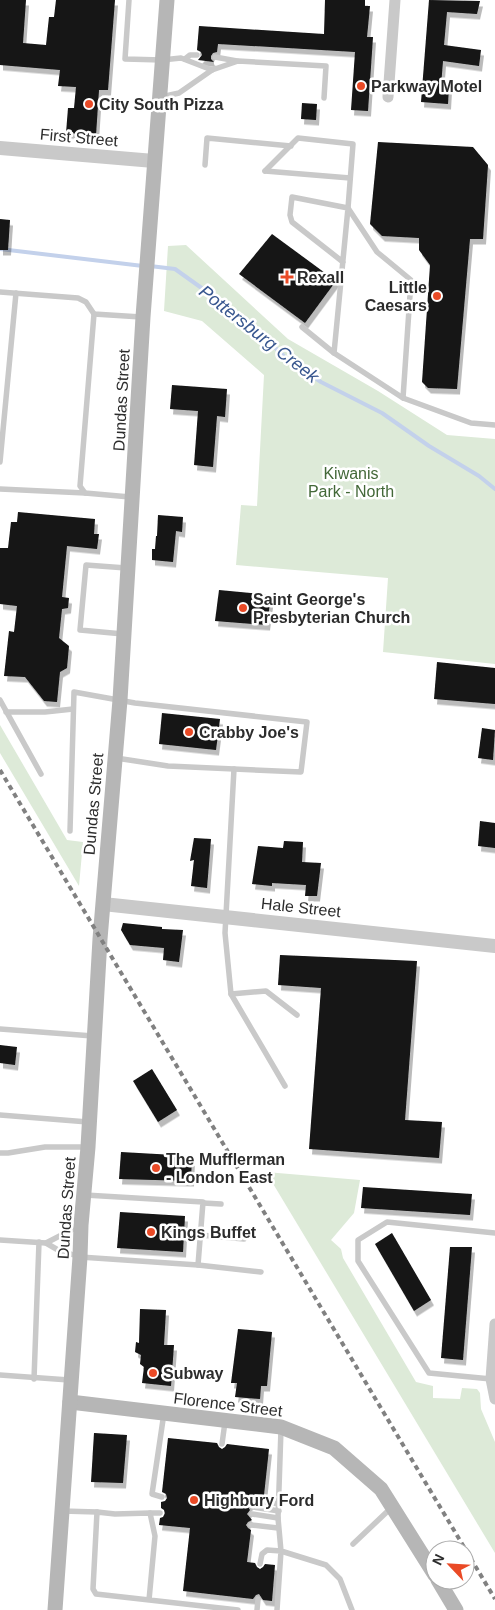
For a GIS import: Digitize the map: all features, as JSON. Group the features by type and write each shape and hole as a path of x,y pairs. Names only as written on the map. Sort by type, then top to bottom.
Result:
{"main road":[{"name":"Dundas Street","path":"55,1610 81,1226 90,1122 103,904 120,700 143,317 167,0"},
{"name":"Florence Street","path":"70,1402 281,1427 334,1448 381,1489 425,1559"},
{"path":"444,1590 456,1610"}],"street":[{"path":"388,97 395,0"},
{"name":"First Street","path":"0,148 154,161"},
{"name":"Hale Street","path":"103,904 495,946"},
{"path":"495,1324 491,1379 495,1399"}],"lane":[{"path":"129,0 125,59 185,59 212,70"},
{"path":"185,59 190,55 197,55"},
{"path":"215,57 238,61 326,66 324,98"},
{"path":"159,97 179,93 212,70 238,61"},
{"path":"205,166 206,138 291,146"},
{"path":"334,352 348,208 353,144 298,138 265,171 350,178"},
{"path":"343,262 292,222 290,215 292,198 348,208 377,252 411,280 403,398"},
{"path":"0,292 78,298 86,302 94,314 80,486 86,494"},
{"path":"0,462 16,293"},
{"path":"94,314 143,317"},
{"path":"302,327 334,352 403,398 471,423 495,425"},
{"path":"0,489 132,497"},
{"path":"124,634 80,630 86,565 128,568"},
{"path":"70,832 74,692 120,700 307,722 301,772 168,766 114,757"},
{"path":"0,700 40,774"},
{"path":"6,712 45,712 73,709"},
{"path":"234,769 225,933 231,994 285,1086"},
{"path":"231,994 266,991 296,1015"},
{"path":"0,1029 95,1036"},
{"path":"0,1115 90,1122"},
{"path":"0,1152 8,1153 46,1147 88,1147"},
{"path":"85,1195 221,1204"},
{"path":"198,1265 203,1203"},
{"path":"491,1379 429,1373 358,1261 358,1240 387,1222 495,1233"},
{"path":"46,1243 81,1226"},
{"path":"200,1235 244,1239"},
{"path":"0,1240 46,1243 58,1250 80,1258 198,1265 260,1272"},
{"path":"34,1379 39,1242"},
{"path":"0,1375 34,1379 72,1380"},
{"path":"162,1497 152,1494 164,1413"},
{"path":"222,1444 225,1420"},
{"path":"277,1610 281,1551 278,1518 281,1427"},
{"path":"254,1500 279,1504"},
{"path":"253,1507 279,1511"},
{"path":"353,1544 392,1507"},
{"path":"62,1511 115,1514 160,1513"},
{"path":"97,1512 93,1589 96,1594 238,1610"},
{"path":"149,1600 155,1536 150,1513"},
{"path":"252,1514 278,1518"},
{"path":"251,1525 278,1528"},
{"path":"260,1564 262,1554 267,1550 281,1551 326,1565 340,1579 352,1610"},
{"path":"257,1610 258,1599"}],"green space":[{"name":"Kiwanis Park - North","path":"186,245 288,339 378,391 447,435 495,439 495,664 383,652 388,578 236,565 241,505 257,506 264,375 202,321 164,311 168,246"},
{"path":"0,725 67,840 83,842 79,886 0,753"},
{"path":"266,1172 360,1180 354,1213 331,1240 341,1249 343,1258 416,1382 433,1386 433,1398 460,1399 462,1388 477,1389 480,1393 481,1409 495,1442 495,1553"}],"building":[{"path":"0,0 26,0 23,43 46,45 49,17 54,17 56,0 115,0 108,90 99,90 96,135 66,133 68,108 74,108 76,87 58,86 60,70 0,65"},
{"name":"Parkway Motel","path":"325,0 365,0 365,6 370,6 367,37 373,37 368,111 351,110 355,52 218,44 217,52 211,56 214,62 198,60 202,55 197,50 199,26 324,34"},
{"path":"429,0 480,1 477,14 447,12 444,45 481,50 479,66 443,61 441,86 449,87 448,104 421,102"},
{"path":"302,103 317,104 316,120 301,119"},
{"path":"378,142 473,147 488,165 483,239 470,239 457,389 428,388 422,382 430,265 419,250 419,238 382,236 370,224"},
{"path":"0,219 10,220 8,250 0,250"},
{"name":"Rexall","path":"272,234 336,281 305,323 239,274"},
{"path":"172,385 227,389 225,417 217,416 213,467 194,465 198,411 170,409"},
{"path":"18,512 95,519 94,534 99,534 97,549 67,546 62,597 69,598 68,608 62,609 59,638 69,646 67,668 60,672 57,702 44,701 25,677 4,676 9,631 14,632 17,606 0,604 0,548 8,548 11,522 17,522"},
{"path":"158,515 183,517 182,532 176,531 173,562 152,560 152,549 155,549 157,536"},
{"name":"Saint George's Presbyterian Church","path":"219,590 271,595 267,625 215,621"},
{"path":"437,662 495,668 495,704 434,699"},
{"name":"Crabby Joe's","path":"162,713 220,719 216,750 159,744"},
{"path":"482,728 495,730 493,760 478,758"},
{"path":"480,821 495,823 495,848 478,846"},
{"path":"194,838 211,839 207,888 191,886 194,860 190,861"},
{"path":"284,841 303,842 302,862 321,863 317,896 305,896 306,885 272,883 272,886 252,884 258,846 283,848"},
{"path":"123,923 183,930 179,962 163,960 164,948 130,945 121,930"},
{"path":"280,955 417,961 405,1120 442,1122 439,1158 309,1149 321,988 278,985"},
{"path":"0,1045 17,1047 15,1065 0,1063"},
{"path":"152,1069 177,1110 158,1122 133,1081"},
{"name":"The Mufflerman - London East","path":"121,1152 192,1156 191,1181 119,1179"},
{"path":"363,1187 472,1194 470,1215 361,1208"},
{"name":"Kings Buffet","path":"120,1212 185,1216 183,1252 117,1248"},
{"path":"392,1233 431,1300 414,1311 375,1244"},
{"path":"450,1247 472,1247 463,1360 441,1358"},
{"path":"140,1309 166,1310 164,1345 174,1345 171,1386 142,1383 144,1367 140,1364 141,1355 135,1352 136,1342 139,1343"},
{"path":"238,1329 272,1332 267,1386 261,1386 260,1399 235,1397 237,1383 231,1383"},
{"path":"94,1433 127,1435 123,1483 91,1482"},
{"path":"168,1438 217,1443 222,1449 227,1444 269,1449 264,1495 255,1494 250,1497 251,1503 248,1507 250,1510 247,1514 252,1520 246,1525 251,1530 247,1562 255,1563 260,1569 265,1564 275,1565 272,1601 263,1600 259,1594 253,1599 183,1591 190,1528 159,1525 160,1518 165,1513 161,1508 161,1502 167,1498 166,1494 162,1492"}],"waterway":[{"name":"Pottersburg Creek","path":"0,249 143,266"},
{"name":"Pottersburg Creek","path":"150,266 175,269 245,319 287,359 321,382 382,413 429,446 479,476 495,489"}],"railway":[{"path":"0,770 495,1599"}],"place":[{"name":"Parkway Motel","path":"361,86"},
{"name":"City South Pizza","path":"89,104"},
{"name":"Rexall","path":"287,277"},
{"name":"Little Caesars","path":"437,296"},
{"name":"Saint George's Presbyterian Church","path":"243,608"},
{"name":"Crabby Joe's","path":"189,732"},
{"name":"The Mufflerman - London East","path":"156,1168"},
{"name":"Kings Buffet","path":"151,1232"},
{"name":"Subway","path":"153,1373"},
{"name":"Highbury Ford","path":"194,1500"}]}
